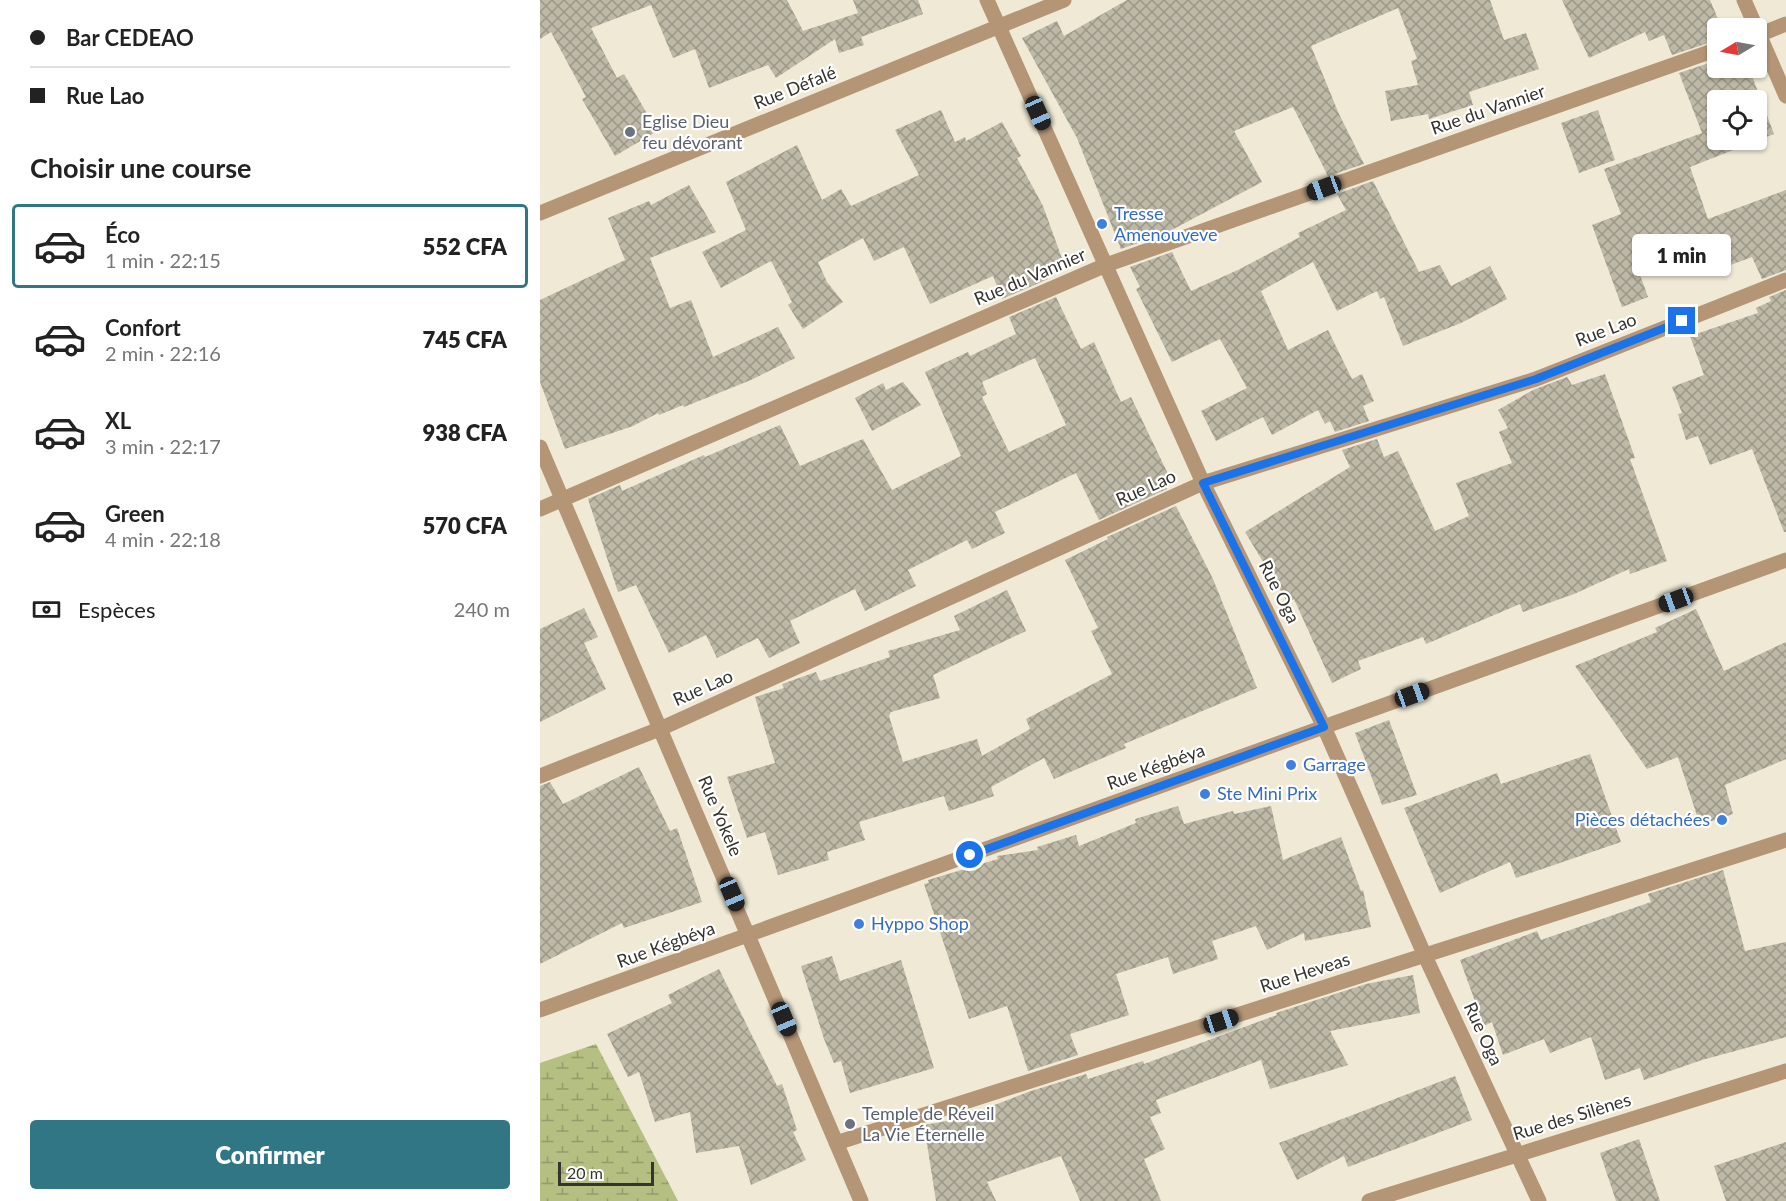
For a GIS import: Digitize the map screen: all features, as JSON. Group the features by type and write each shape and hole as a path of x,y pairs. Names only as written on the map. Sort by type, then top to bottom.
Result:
{"street":[{"name":"Rue Oga","path":"987,0 1203,483 1324,727 1425,956 1539,1201"},
{"name":"Rue Défalé","path":"540,213 1064,0"},
{"path":"1744,0 1751,18"},
{"path":"1767,31 1786,24"},
{"name":"Rue du Vannier","path":"540,509 1106,265 1707,53"},
{"path":"1767,55 1786,96"},
{"name":"Rue Lao","path":"540,776 662,728 1203,483 1536,379 1786,280"},
{"name":"Rue Yokele","path":"540,447 662,728 861,1201"},
{"name":"Rue Kégbéya","path":"540,1010 1786,560"},
{"name":"Rue Heveas","path":"836,1143 1786,840"},
{"name":"Rue des Silènes","path":"1369,1201 1786,1071"}],"green space":[{"path":"596,1044 678,1201 540,1201 540,1063"}],"building":[{"path":"540,0 787,0 803,31 858,13 853,0 918,0 923,14 861,37 864,45 839,53 835,39 776,78 768,65 709,88 695,49 673,58 651,5 591,28 617,78 624,74 657,131 615,156 582,99 586,97 551,32 540,39"},
{"path":"1127,0 1490,0 1504,40 1526,33 1539,69 1469,92 1473,105 1429,119 1428,114 1391,121 1385,91 1418,85 1411,61 1417,59 1398,8 1311,46 1339,114 1364,164 1328,176 1293,107 1234,131 1262,182 1166,233 1121,249 1077,138 1022,38 1057,21 1064,36"},
{"path":"1562,0 1710,0 1718,18 1707,18 1707,44 1672,55 1664,35 1649,41 1645,32 1589,58"},
{"path":"1707,64 1707,78 1753,78 1757,90 1707,90 1707,150 1733,150 1690,167 1708,219 1786,190 1786,270 1762,279 1752,257 1709,273 1696,237 1635,261 1648,297 1622,307 1592,225 1621,214 1604,169 1702,133 1679,73"},
{"path":"941,110 955,142 965,137 966,141 1002,122 1021,156 1017,158 1043,206 1064,264 1045,272 1048,279 1002,299 993,276 930,304 904,247 874,261 863,238 818,262 827,282 843,302 803,329 788,305 792,302 771,261 721,288 702,252 746,230 726,182 797,145 822,200 841,189 851,206 919,175 895,130"},
{"path":"1598,110 1615,160 1579,173 1561,123"},
{"path":"1767,116 1774,134 1767,137"},
{"path":"1373,181 1419,272 1440,265 1451,286 1490,266 1507,299 1461,323 1403,346 1384,297 1380,299 1377,291 1337,311 1313,262 1261,291 1288,350 1328,330 1352,379 1362,374 1374,401 1363,406 1369,421 1335,432 1330,421 1325,424 1318,410 1272,435 1263,417 1216,441 1201,411 1247,388 1220,339 1172,362 1136,289 1140,287 1130,267 1172,252 1191,291 1240,269 1300,237 1298,233 1346,210 1337,194"},
{"path":"689,185 716,232 650,258 670,308 691,300 713,357 778,327 795,358 751,380 684,407 683,405 659,415 658,413 633,426 565,449 540,382 540,300 625,260 608,218 649,201 651,205"},
{"path":"1786,290 1786,532 1784,532 1752,449 1710,465 1698,436 1686,440 1678,414 1682,413 1672,387 1704,375 1690,336 1758,313 1756,308 1771,301 1769,297"},
{"path":"1056,297 1081,349 1094,342 1121,402 1131,397 1168,474 1162,477 1167,489 1099,520 1076,473 995,512 1005,533 972,549 967,540 908,570 916,586 865,611 855,589 790,621 800,643 769,658 758,638 717,658 706,635 669,653 636,585 618,592 588,499 620,485 622,491 780,425 800,466 863,439 892,490 961,456 925,372 968,352 970,356 1016,334 1009,317","holes":["1035,358 1066,425 1009,452 982,397 987,394 982,382"]},
{"path":"1605,374 1635,458 1630,459 1667,561 1630,574 1629,569 1574,594 1523,612 1520,604 1426,644 1423,637 1358,661 1361,669 1332,683 1294,599 1288,603 1245,532 1350,467 1342,450 1377,439 1384,457 1398,451 1435,531 1469,516 1456,483 1512,463 1499,432 1508,428 1498,410 1533,390 1567,377 1572,385"},
{"path":"903,382 921,405 872,431 855,398 883,383 886,390"},
{"path":"1176,506 1213,579 1257,688 1124,744 1126,748 1054,779 1044,758 991,787 994,796 949,811 944,796 859,822 865,840 827,852 829,860 778,875 765,832 747,838 727,777 775,763 755,697 784,688 782,684 816,672 820,681 890,657 888,651 960,630 954,616 1007,590 1026,631 933,675 940,698 891,712 889,716 903,762 977,739 982,756 1030,729 1026,719 1112,674 1091,631 1098,628 1065,560 1108,539 1107,537"},
{"path":"584,608 598,637 584,643 606,689 540,722 540,629"},
{"path":"1696,609 1724,671 1786,642 1786,759 1725,785 1733,814 1700,825 1678,757 1647,769 1575,666 1657,632 1655,628"},
{"path":"1389,720 1417,795 1382,805 1355,733"},
{"path":"1590,754 1621,842 1516,878 1510,862 1440,893 1404,808 1497,773 1501,784"},
{"path":"639,767 670,831 677,828 702,902 624,928 622,923 540,964 540,786 550,782 563,804"},
{"path":"1178,806 1184,824 1233,811 1234,814 1271,806 1283,860 1341,837 1361,891 1363,890 1371,927 1305,941 1304,933 1267,950 1256,926 1212,941 1218,959 1173,974 1168,957 1116,974 1129,1015 1070,1034 1078,1055 1028,1071 1007,1006 969,1019 924,884 929,883 928,880 998,859 997,856 1038,850 1037,847 1076,835 1079,846 1136,823 1135,819"},
{"path":"1723,870 1745,951 1786,942 1786,1037 1702,1060 1644,1080 1640,1068 1605,1080 1591,1037 1550,1053 1544,1039 1503,1055 1492,1022 1484,1026 1460,960 1537,931 1541,940 1651,902 1648,894"},
{"path":"832,956 840,981 901,960 934,1068 850,1093 841,1061 834,1063 824,1039 801,966"},
{"path":"719,969 777,1086 782,1084 797,1130 793,1132 806,1160 751,1185 739,1146 696,1153 690,1112 655,1122 639,1072 628,1077 607,1034 672,1003 668,995"},
{"path":"1413,975 1420,1013 1330,1031 1348,1065 1270,1089 1261,1060 1156,1100 1161,1113 1150,1117 1165,1149 1144,1159 1161,1201 1080,1201 1061,1156 987,1182 996,1201 936,1201 924,1125 980,1115 979,1111 1028,1092 1086,1074 1088,1079 1143,1061 1144,1064 1277,1015 1276,1013 1366,984"},
{"path":"1455,1076 1472,1120 1348,1167 1344,1156 1297,1180 1279,1143"},
{"path":"1639,1139 1660,1201 1616,1201 1600,1153"},
{"path":"1786,1142 1786,1201 1726,1201 1714,1166"}],"place":[{"name":"Eglise Dieu feu dévorant","path":"630,132"},
{"name":"Tresse Amenouveve","path":"1102,224"},
{"name":"Garrage","path":"1291,765"},
{"name":"Ste Mini Prix","path":"1205,794"},
{"name":"Pièces détachées","path":"1722,820"},
{"name":"Hyppo Shop","path":"859,924"},
{"name":"Temple de Réveil La Vie Éternelle","path":"850,1124"}],"route":[{"path":"970,855 1324,727 1203,483 1536,379 1682,321"}]}
